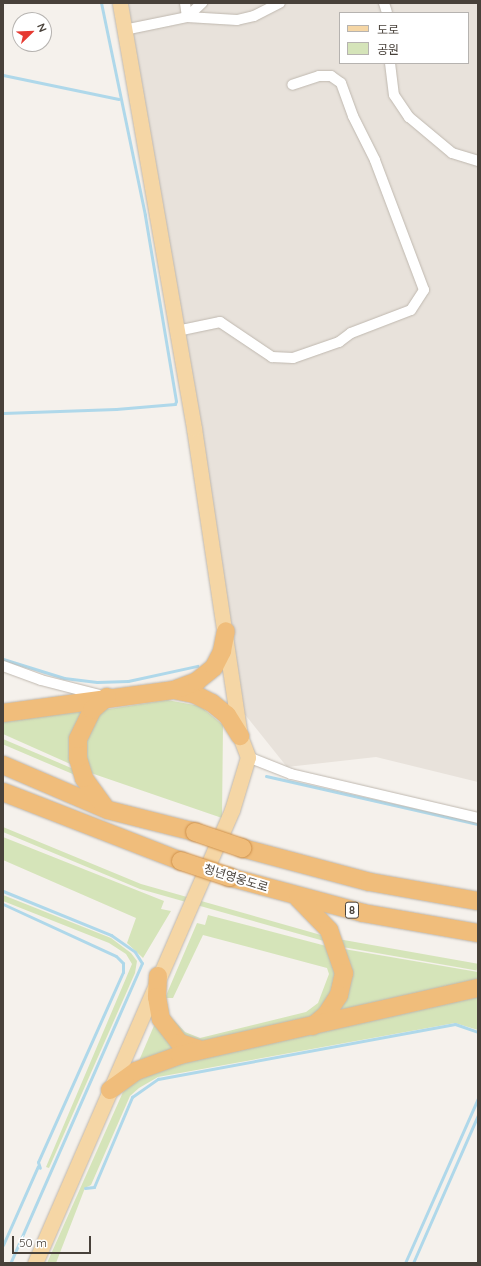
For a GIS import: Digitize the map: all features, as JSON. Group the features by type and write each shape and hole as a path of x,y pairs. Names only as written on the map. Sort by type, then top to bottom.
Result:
{"highway":[{"path":"3,713 107,697 174,690 197,681 214,667 222,651 226,631"},
{"path":"174,690 194,694 212,703 227,715 240,736"},
{"path":"107,697 84,722 78,739 78,758 93,794 108,810"},
{"path":"3,765 108,810 195,832 242,848 370,882 478,901"},
{"name":"청년영웅도로","path":"3,792 181,861 229,877 297,897 363,913 478,933"},
{"path":"297,897 329,930 344,973 339,995 326,1015 312,1026"},
{"path":"158,976 158,1008 164,1024 180,1043 187,1048 206,1051"},
{"path":"110,1090 154,1063 478,988"}],"main road":[{"path":"35,1263 158,976 234,804 248,757 240,736 226,631 177,331 120,3"}],"street":[{"path":"185,3 187,17"},
{"path":"187,17 202,3"},
{"path":"124,30 187,17 238,20 254,16 280,3"},
{"path":"390,64 394,95 409,118 452,154 478,161"},
{"path":"177,331 220,322 272,357 293,358 339,342 351,333 411,310 424,290 375,160 352,116 341,83 331,76 319,76 292,85"},
{"path":"3,666 107,697"},
{"path":"248,757 291,774 478,818"}],"shaded area":[{"path":"128,3 478,3 478,782 376,757 287,767 243,712"}],"green space":[{"path":"167,700 200,706 223,725 222,818 88,772 85,751 89,728 106,707 109,709"},
{"path":"88,707 77,767 3,734 3,720"},
{"path":"3,739 78,771 76,775 3,744"},
{"path":"3,827 141,884 321,935 324,941 140,889 3,832"},
{"path":"3,837 164,901 161,909 171,911 143,958 127,943 136,918 3,860"},
{"path":"3,895 111,938 131,953 137,961 135,973 49,1168 46,1167 132,964 126,954 109,943 3,901"},
{"path":"208,915 330,947 335,953 335,987 316,1016 193,1046 162,1007 168,1007 169,1015 185,1032 200,1038 306,1012 318,1003 329,974 327,968 203,935 173,998 165,998 197,923 205,925"},
{"path":"338,939 478,964 477,971 337,946"},
{"path":"344,949 478,972 478,983 331,1016"},
{"path":"478,997 478,1030 455,1023 158,1077 139,1088 130,1096 91,1185 85,1188 56,1263 47,1263 123,1092 141,1076 180,1063"},
{"path":"156,1021 178,1049 138,1063"}],"waterway":[{"path":"3,413 116,409 175,404 176,401 145,215 101,3"},
{"path":"3,75 119,99"},
{"path":"3,659 64,678 97,682 128,681 197,666"},
{"path":"266,776 478,824"},
{"path":"3,891 111,935 135,952 142,963 10,1263"},
{"path":"3,904 116,956 123,963 123,972 38,1162 40,1168"},
{"path":"85,1188 94,1187 132,1097 158,1079 455,1024 478,1032"},
{"path":"405,1263 478,1098"},
{"path":"413,1263 478,1115"},
{"path":"3,1245 38,1166"}]}
